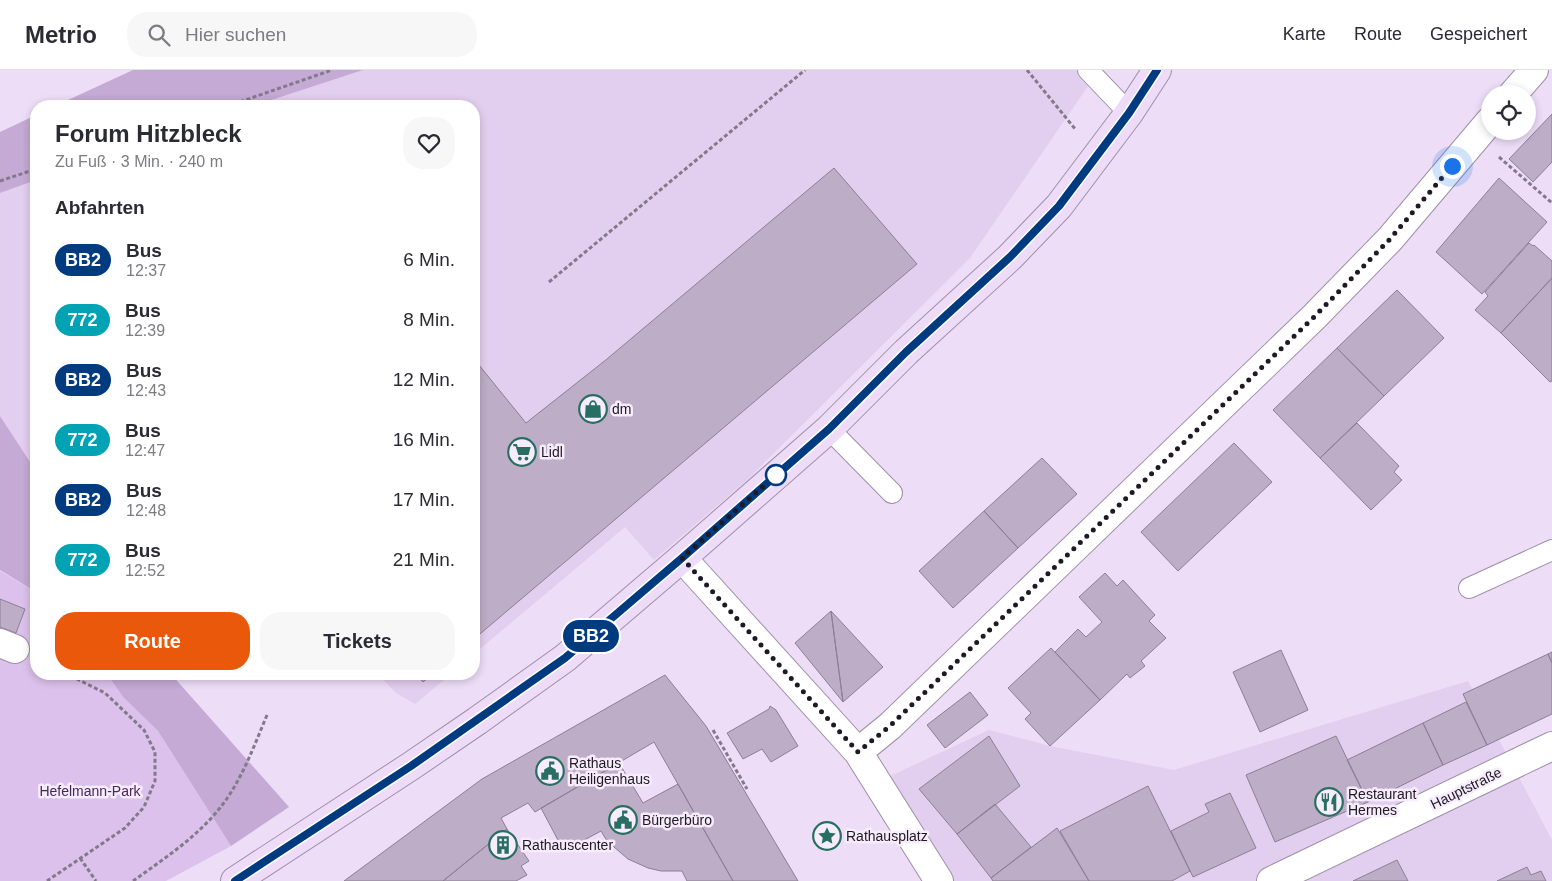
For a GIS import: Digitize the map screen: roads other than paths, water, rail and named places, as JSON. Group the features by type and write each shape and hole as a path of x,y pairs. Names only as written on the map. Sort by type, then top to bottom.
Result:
{"street":[{"path":"243,879 411,766 565,658 829,429 906,352 1010,257 1059,206 1129,113 1157,70"},
{"path":"1521,85 1534,70"},
{"path":"858,752 890,726 1314,317 1390,239 1481,131"},
{"path":"682,558 858,752 939,881"},
{"name":"Hauptstraße","path":"1271,881 1552,746"}],"lane":[{"path":"1088,70 1129,113"},
{"path":"829,429 892,494"},
{"path":"1470,588 1552,550"}],"place":[{"name":"dm","path":"593,409"},
{"name":"Lidl","path":"522,452"},
{"name":"Rathaus Heiligenhaus","path":"550,771"},
{"name":"Restaurant Hermes","path":"1329,802"},
{"name":"Bürgerbüro","path":"623,820"},
{"name":"Rathausplatz","path":"827,836"},
{"name":"Rathauscenter","path":"503,845"}],"park label":[{"name":"Hefelmann-Park","path":"90,791"}]}
